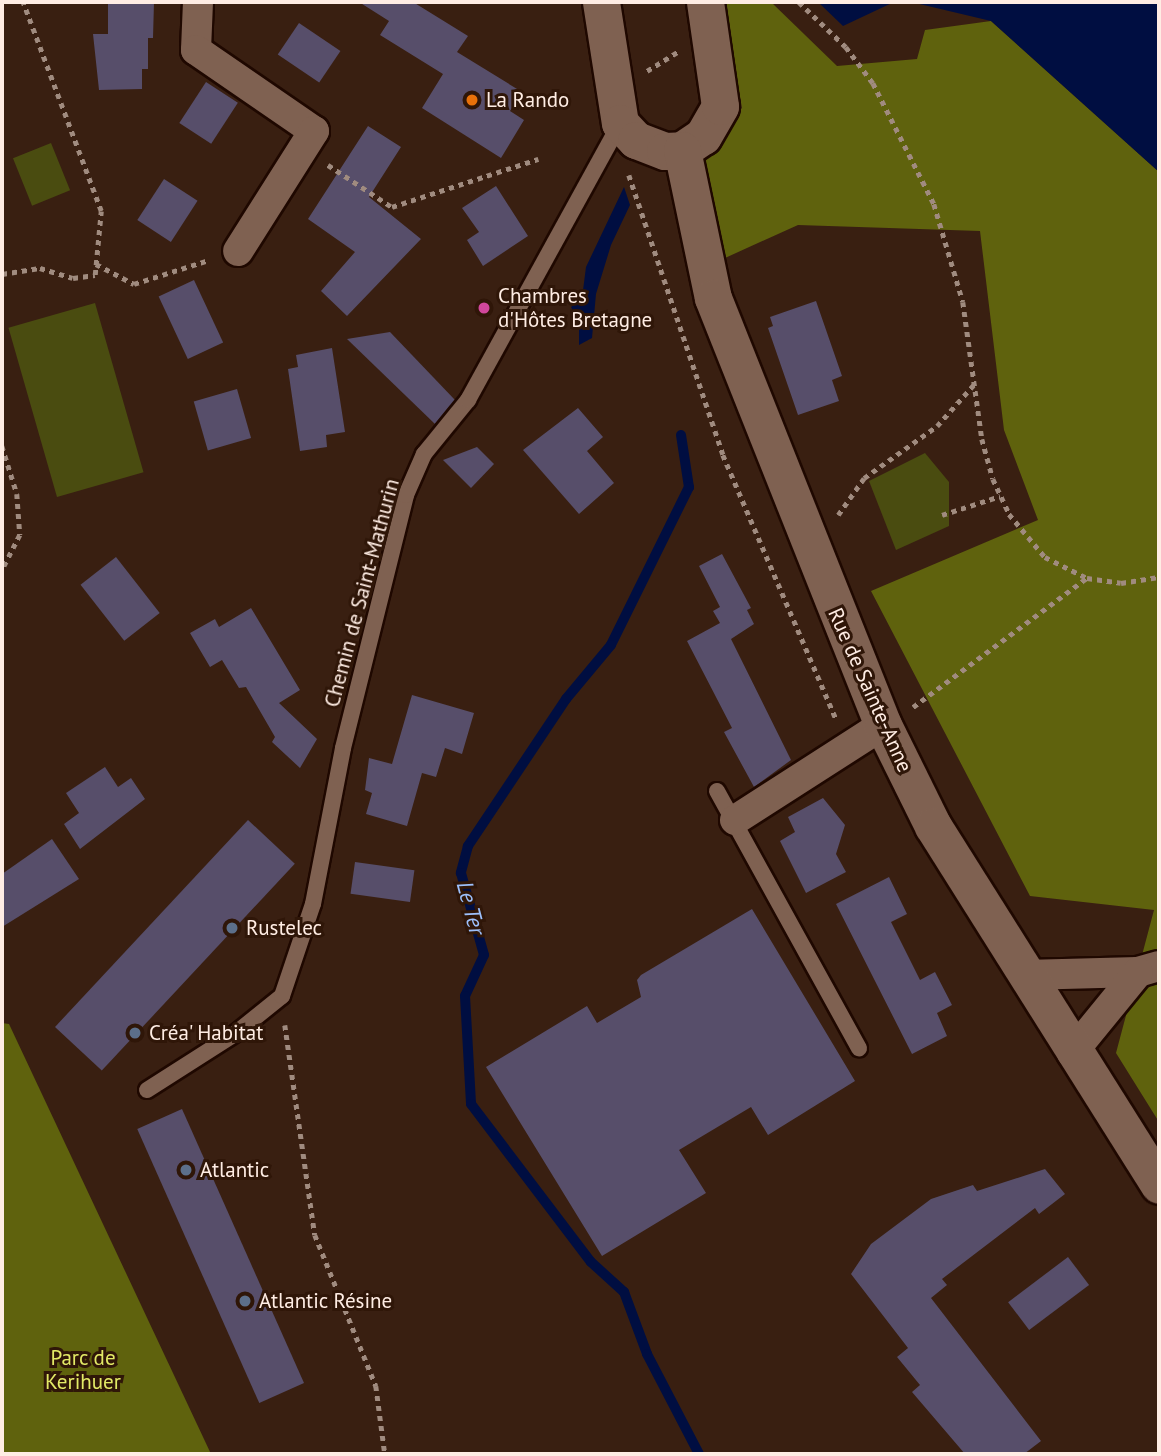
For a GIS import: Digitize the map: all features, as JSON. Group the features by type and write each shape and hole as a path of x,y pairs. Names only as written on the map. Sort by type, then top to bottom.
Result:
{"street":[{"path":"198,2 196,50 314,131 238,251"},
{"path":"601,2 615,132 647,147 682,149 703,136 720,106 705,2"},
{"name":"Rue de Sainte-Anne","path":"682,149 713,298 897,716 933,826 1072,1054 1159,1185"},
{"path":"735,820 849,744 897,716"},
{"path":"1025,975 1149,969"},
{"path":"1072,1054 1149,969"}],"lane":[{"name":"Chemin de Saint-Mathurin","path":"282,996 313,904 343,748 406,495 424,454 468,400 615,132"},
{"path":"717,791 859,1048"},
{"path":"146,1090 236,1033 282,996"}],"path":[{"path":"2,274 40,268 73,278 95,275 101,211 23,2"},
{"path":"799,2 846,47 873,83 934,204 963,302 982,439 1000,496 1020,531 1045,557 1087,578 1121,583 1159,577"},
{"path":"615,132 723,455 849,744"},
{"path":"338,172 392,207 538,159"},
{"path":"96,264 134,284 238,251"},
{"path":"841,522 837,511 851,492 937,426 976,382"},
{"path":"2,446 17,494 20,535 2,570"},
{"path":"942,515 1000,496"},
{"path":"897,716 1087,578"},
{"path":"897,716 907,696"},
{"path":"282,996 315,1235 376,1386 384,1454"}],"shaded area":[{"path":"818,2 894,2 843,26"},
{"path":"911,2 1159,2 1159,172 991,21"},
{"path":"51,143 70,190 32,206 13,158"},
{"path":"624,187 630,205 611,245 596,294 592,338 579,345 579,323 571,307 582,298 586,267"},
{"path":"95,303 144,472 57,497 8,328"},
{"path":"925,453 949,482 949,526 896,550 869,481"}],"green space":[{"path":"722,2 771,2 837,66 917,59 925,30 991,21 1159,172 1159,1122 1116,1053 1154,910 1030,896 871,591 1038,520 1004,430 980,231 798,225 725,258 699,154 742,108"},
{"name":"Parc de Kerihuer","path":"2,1023 9,1024 211,1454 2,1454"}],"building":[{"path":"108,2 154,2 153,38 148,38 148,69 142,69 142,89 99,90 93,34 108,34"},
{"path":"359,2 413,2 468,36 457,52 522,92 510,111 524,120 501,158 422,108 443,74 380,35 389,21"},
{"path":"299,23 340,51 319,82 278,55"},
{"path":"206,82 238,103 211,144 179,123"},
{"path":"368,126 401,147 369,197 421,239 347,316 321,291 355,252 308,219"},
{"path":"164,179 198,201 171,242 137,220"},
{"path":"496,186 528,236 483,266 467,240 479,232 462,208"},
{"path":"194,280 223,343 188,359 159,296"},
{"path":"816,301 842,376 832,380 839,401 798,415 768,328 773,326 770,317"},
{"path":"390,332 455,400 435,424 347,339"},
{"path":"332,348 345,432 326,435 327,447 300,451 288,369 298,367 296,355"},
{"path":"237,389 251,438 208,450 194,401"},
{"path":"578,408 603,437 587,451 614,483 579,514 523,450"},
{"path":"477,447 494,464 471,488 443,460"},
{"path":"722,554 751,608 747,610 754,624 731,639 791,760 754,787 724,732 732,728 687,641 720,623 713,611 720,607 699,566"},
{"path":"116,557 160,613 124,641 81,585"},
{"path":"251,608 300,690 279,703 317,739 300,768 272,742 275,737 246,687 239,688 222,660 210,667 190,633 215,619 219,627"},
{"path":"412,695 474,713 462,754 445,748 436,777 422,773 407,826 366,814 372,793 365,790 369,758 392,764"},
{"path":"105,767 118,787 131,778 145,799 80,849 64,824 79,813 66,793"},
{"path":"823,798 845,825 836,854 846,872 806,893 780,841 795,832 788,817"},
{"path":"248,820 295,864 102,1071 55,1027"},
{"path":"52,839 79,879 2,927 2,874"},
{"path":"355,862 414,870 410,902 351,894"},
{"path":"889,877 907,914 891,922 920,980 935,972 952,1005 937,1013 947,1036 912,1054 836,904"},
{"path":"752,909 855,1081 768,1135 751,1107 679,1150 706,1193 602,1256 486,1067 587,1006 597,1023 641,997 637,980 641,975"},
{"path":"182,1109 304,1383 259,1403 137,1129"},
{"path":"1045,1169 1065,1194 1039,1214 1035,1208 942,1279 947,1285 931,1298 1041,1441 1024,1454 965,1454 912,1392 920,1385 897,1357 908,1348 851,1274 871,1244 931,1199 973,1185 977,1191"},
{"path":"1068,1257 1089,1285 1029,1330 1008,1302"}],"waterway":[{"name":"Le Ter","path":"681,435 689,487 611,645 566,699 468,846 461,873 484,955 465,996 471,1104 591,1262 624,1292 647,1354 699,1454"}],"place":[{"name":"La Rando","path":"472,100"},
{"name":"Chambres d'Hôtes Bretagne","path":"484,308"},
{"name":"Rustelec","path":"232,928"},
{"name":"Créa' Habitat","path":"135,1033"},
{"name":"Atlantic","path":"186,1170"},
{"name":"Atlantic Résine","path":"245,1301"}]}
